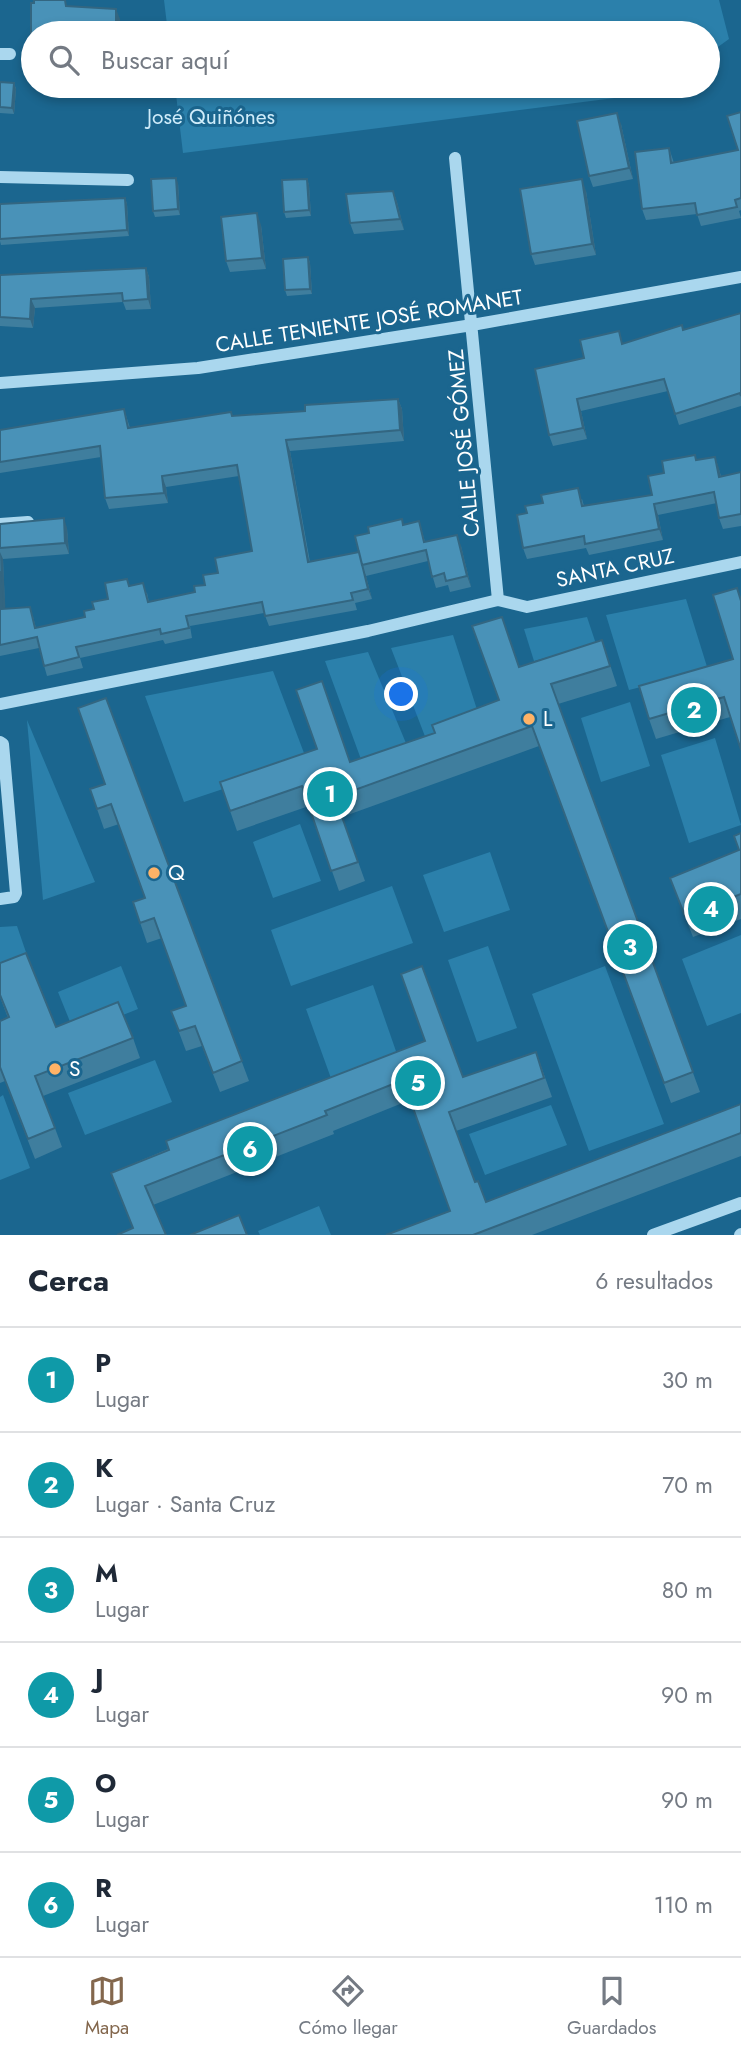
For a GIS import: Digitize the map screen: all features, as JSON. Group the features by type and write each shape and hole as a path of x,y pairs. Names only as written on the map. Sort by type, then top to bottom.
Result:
{"street":[{"name":"CALLE JOSÉ GÓMEZ","path":"455,158 498,600"},
{"path":"0,177 128,180"},
{"name":"CALLE TENIENTE JOSÉ ROMANET","path":"0,383 198,368 472,325 741,277"},
{"path":"0,524 48,521"},
{"name":"SANTA CRUZ","path":"498,600 527,607 741,562"},
{"path":"0,704 368,631 498,600"},
{"path":"0,742 3,744 16,893 14,897 0,898"},
{"path":"653,1235 741,1203"}],"green space":[{"path":"164,0 719,0 729,39 720,45 720,21 167,21"},
{"name":"José Quiñónes","path":"176,98 615,98 183,153"},
{"path":"686,599 708,670 629,690 606,615"},
{"path":"587,617 596,644 534,661 524,629"},
{"path":"453,635 481,722 426,739 391,648"},
{"path":"368,652 408,748 362,762 325,661"},
{"path":"273,671 307,761 184,802 145,696"},
{"path":"630,702 650,766 601,782 581,718"},
{"path":"27,720 95,882 43,900"},
{"path":"715,738 741,825 689,843 661,755"},
{"path":"300,824 321,881 273,898 253,842"},
{"path":"490,852 510,910 444,932 423,875"},
{"path":"392,886 413,943 291,986 271,930"},
{"path":"17,926 30,964 0,975 0,927"},
{"path":"741,935 741,1013 707,1026 682,959"},
{"path":"488,946 517,1028 477,1042 448,960"},
{"path":"121,966 138,1009 75,1034 58,992"},
{"path":"605,966 664,1124 589,1151 532,994"},
{"path":"373,985 398,1057 332,1081 306,1009"},
{"path":"155,1060 172,1102 85,1135 68,1093"},
{"path":"3,1095 30,1168 0,1180 0,1097"},
{"path":"551,1105 567,1145 485,1175 469,1134"},
{"path":"319,1206 331,1235 260,1235 258,1231"}],"building":[{"path":"34,0 65,0 66,6 116,9 116,21 31,21 31,3 34,3"},
{"path":"0,82 14,83 12,108 0,107"},
{"path":"741,112 741,198 735,200 737,207 697,215 695,203 642,209 635,152 669,148 671,163 738,150 727,116"},
{"path":"617,113 629,168 589,176 577,121"},
{"path":"176,178 178,209 153,211 151,179"},
{"path":"307,179 309,210 284,212 282,180"},
{"path":"582,179 592,244 531,254 520,189"},
{"path":"393,191 400,219 350,223 346,194"},
{"path":"125,198 127,230 0,239 0,204"},
{"path":"257,213 262,258 226,261 221,217"},
{"path":"308,257 310,289 285,290 283,259"},
{"path":"146,268 148,299 123,301 122,293 31,299 30,319 0,317 0,275"},
{"path":"741,313 741,396 740,393 675,414 664,379 577,399 583,428 549,435 535,369 584,358 580,340 619,331 622,344 682,325 683,330"},
{"path":"398,399 400,430 286,440 308,562 359,552 368,589 351,593 353,600 265,616 262,602 186,616 189,628 161,634 160,629 76,647 79,657 44,666 37,637 0,645 0,571 2,609 30,607 35,628 85,617 84,611 94,609 92,602 108,599 105,583 127,579 129,586 143,583 148,602 195,592 194,586 205,585 203,575 218,573 215,558 252,551 237,465 162,476 164,493 105,498 100,446 0,462 0,430 124,409 128,428 231,412 232,416 305,411 305,405"},
{"path":"695,455 696,460 715,457 719,477 741,472 741,514 719,518 714,492 654,504 659,529 585,544 584,536 523,548 517,515 527,513 525,506 543,503 541,495 578,488 582,506 652,495 648,476 664,473 662,461"},
{"path":"64,518 65,543 0,548 0,524"},
{"path":"402,519 403,525 419,521 424,542 457,535 467,576 446,581 444,573 432,577 426,550 362,565 355,536 369,533 368,527"},
{"path":"737,588 741,601 741,750 724,697 649,719 639,686 733,659 713,595"},
{"path":"502,617 519,667 602,640 610,666 551,684 693,1072 664,1083 532,726 335,797 358,862 331,871 302,786 230,811 220,782 317,749 296,690 322,681 350,762 435,733 432,725 499,700 472,626"},
{"name":"Q","path":"106,698 242,1061 213,1073 195,1026 179,1031 171,1011 186,1006 154,918 140,923 133,902 145,898 111,804 97,809 90,789 105,784 78,708"},
{"path":"741,833 741,894 685,916 670,878 739,850 734,836"},
{"name":"S","path":"26,953 56,1027 118,1002 133,1038 35,1076 55,1128 28,1139 0,1067 0,1021 9,1017 0,995 0,963"},
{"path":"422,966 463,1077 536,1052 544,1078 449,1112 475,1182 478,1181 486,1202 741,1104 741,1133 473,1235 386,1235 450,1211 403,1080 325,1111 327,1115 145,1186 166,1235 117,1235 133,1228 111,1173 169,1150 166,1141 425,1041 401,974"},
{"path":"239,1215 247,1235 190,1235"}],"place":[{"name":"K","path":"694,710"},
{"name":"L","path":"529,719"},
{"name":"P","path":"330,794"},
{"name":"Q","path":"154,873"},
{"name":"J","path":"711,909"},
{"name":"M","path":"630,947"},
{"name":"S","path":"55,1069"},
{"name":"O","path":"418,1083"},
{"name":"R","path":"250,1149"}]}
